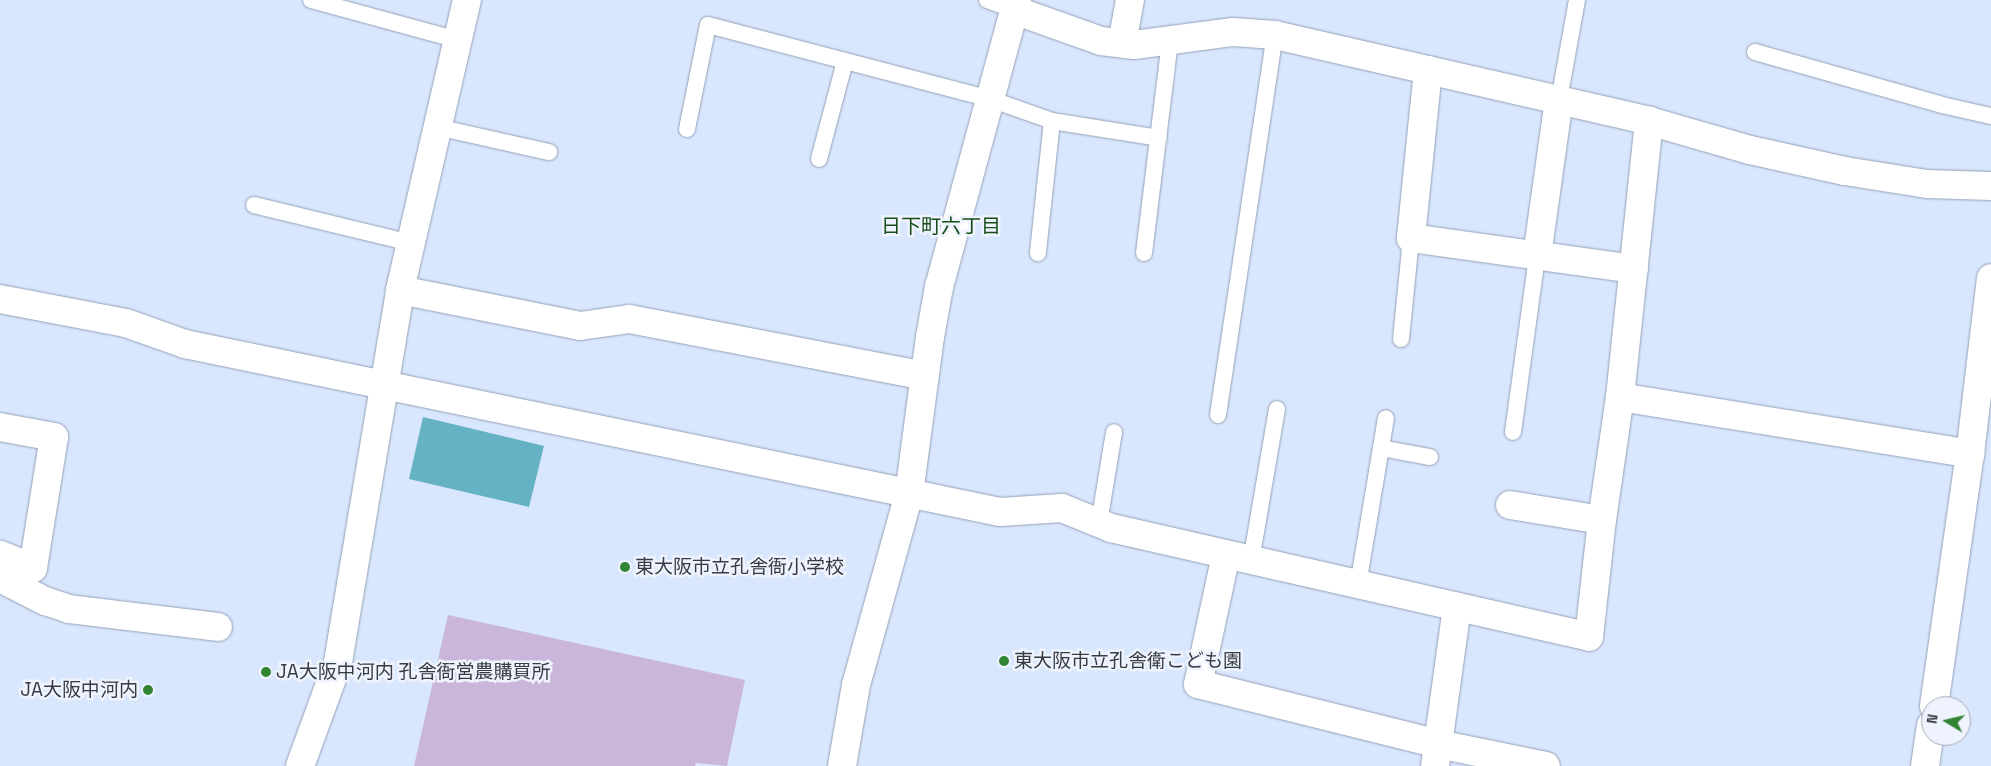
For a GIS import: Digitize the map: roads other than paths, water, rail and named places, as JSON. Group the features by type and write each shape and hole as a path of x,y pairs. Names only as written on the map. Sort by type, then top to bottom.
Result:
{"street":[{"path":"300,766 338,662 382,385 400,290 467,0"},
{"path":"1122,43 1130,0"},
{"path":"842,766 856,685 909,494 939,287 1016,5 1101,41 1134,44 1233,32 1275,35 1649,121 1750,150 1845,171 1927,184 1991,186"},
{"path":"1428,70 1411,238 1634,269"},
{"path":"1537,256 1558,100"},
{"path":"0,299 126,323 185,344 1000,512 1062,508 1111,528 1590,637 1602,520 1620,397 1649,121"},
{"path":"1935,696 1970,454 1991,278"},
{"path":"400,290 580,326 628,319 925,376"},
{"path":"1620,397 1970,454"},
{"path":"0,427 54,437 33,568 0,555"},
{"path":"1510,505 1602,520"},
{"path":"1238,558 1198,684 1437,755 1546,766"},
{"path":"0,578 45,601 69,609 218,627"},
{"path":"1437,755 1457,607"},
{"path":"1925,766 1928,746"}],"lane":[{"path":"311,0 458,40"},
{"path":"987,0 1016,5"},
{"path":"1558,100 1577,0"},
{"path":"687,129 708,25 990,99 1052,120 1158,138"},
{"path":"1218,415 1275,35"},
{"path":"1144,253 1170,40"},
{"path":"1755,52 1942,105 1991,116"},
{"path":"819,159 846,61"},
{"path":"1038,253 1052,120"},
{"path":"437,127 549,152"},
{"path":"254,205 411,243"},
{"path":"1401,339 1411,238"},
{"path":"1513,432 1537,256"},
{"path":"1238,558 1277,409"},
{"path":"1358,585 1386,418"},
{"path":"1099,523 1114,432"},
{"path":"1381,448 1430,458"}],"water":[{"path":"423,417 544,446 529,507 409,479"}],"place":[{"name":"東大阪市立孔舎衙小学校","path":"625,567"},
{"name":"東大阪市立孔舎衛こども園","path":"1004,661"},
{"name":"JA大阪中河内 孔舎衙営農購買所","path":"266,672"},
{"name":"JA大阪中河内","path":"148,690"}],"district":[{"name":"日下町六丁目","path":"941,226"}]}
